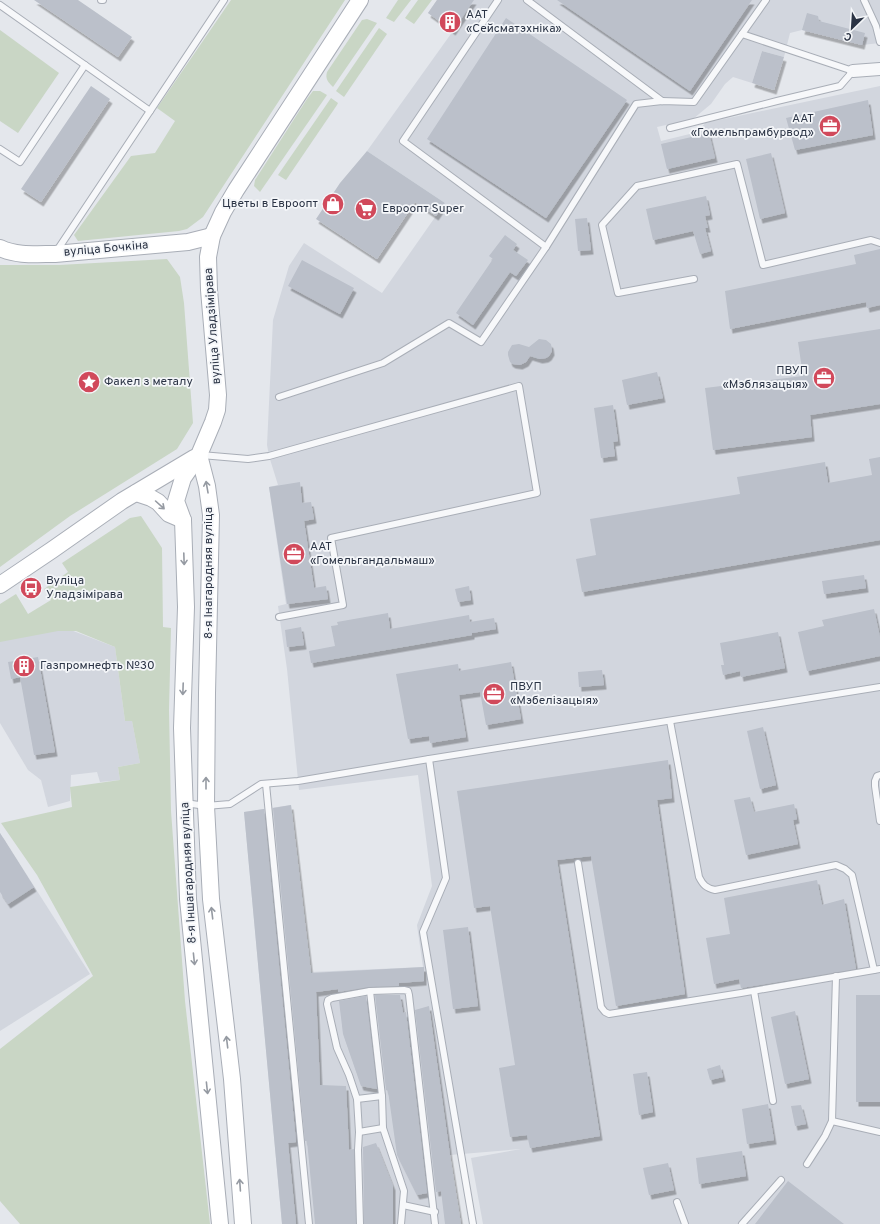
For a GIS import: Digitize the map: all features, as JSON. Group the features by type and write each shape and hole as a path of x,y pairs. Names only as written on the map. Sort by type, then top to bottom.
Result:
{"main road":[{"name":"вуліца Уладзімірава","path":"199,455 217,410 218,395 209,290 208,257 212,236 222,212 360,0"},
{"name":"вуліца Бочкіна","path":"0,248 12,252 55,254 188,242 212,236"},
{"path":"0,584 122,501 199,455"},
{"path":"183,520 176,500 183,478 199,455"},
{"name":"8-я Інагародняя вуліца","path":"199,455 207,486 211,515 207,693"},
{"path":"136,493 158,502 169,514 183,520"},
{"name":"8-я Іншагародняя вуліца","path":"183,520 186,607 182,728 188,899 220,1224"},
{"name":"8-я Іншагародняя вуліца","path":"207,693 206,806 211,899 232,1080 243,1224"}],"street":[{"path":"853,71 880,69"}],"lane":[{"path":"55,254 224,0"},
{"path":"498,0 403,141 546,247"},
{"path":"528,0 662,101"},
{"path":"279,397 383,363 449,323 481,342 546,247 636,104 662,101 694,102 766,0"},
{"path":"864,0 876,26 880,42"},
{"path":"0,5 150,111"},
{"path":"670,128 840,86 853,71 742,34"},
{"path":"0,149 20,162 85,65"},
{"path":"694,278 618,293 602,225 637,186 737,164 763,265 871,240 880,243"},
{"path":"199,455 248,459 269,456 519,386 537,493 331,538 343,605 279,617"},
{"path":"185,803 206,806 230,804 261,784 298,781 880,687"},
{"path":"578,863 601,1007 609,1014 754,991 877,969 852,875 845,869 836,865 715,890 708,889 703,885 699,877 670,721"},
{"path":"429,759 446,878 423,932 473,1224"},
{"path":"880,775 877,776 875,786 880,821"},
{"path":"266,784 309,1224"},
{"path":"807,1164 826,1136 832,1121 836,976"},
{"path":"360,1224 359,1132 357,1099 349,1075 337,1048 327,1004 328,1000 332,998 370,991 404,990 408,991 435,1224"},
{"path":"370,991 382,1096 384,1128 404,1191 400,1224"},
{"path":"754,991 773,1101"},
{"path":"357,1099 382,1096"},
{"path":"832,1121 880,1132"},
{"path":"359,1132 384,1128"},
{"path":"742,1224 781,1180"},
{"path":"677,1202 685,1224"},
{"path":"402,1205 434,1212"}],"shaded area":[{"path":"437,0 880,0 880,43 862,45 802,30 790,33 784,57 762,51 752,83 733,77 725,84 711,104 693,119 657,127 661,141 698,132 705,123 880,86 880,1224 483,1224 471,1158 521,1149 450,1155 461,1224 282,1224 244,812 291,805 311,972 423,967 417,925 432,886 418,775 299,790 287,669 278,606 286,604 269,487 278,485 267,445 273,320 289,266 304,243 382,293 445,203 367,151 453,31 428,13"},
{"path":"55,624 115,647 125,721 132,721 140,763 118,767 120,780 100,782 97,772 71,775 70,801 48,807 41,780 28,770 0,723 0,637"},
{"path":"0,833 90,974 0,1031"}],"green space":[{"path":"231,0 345,0 203,217 187,229 179,231 78,241 74,235 131,156 155,153 175,121 157,108"},
{"path":"398,0 411,0 394,22 386,18"},
{"path":"418,0 432,0 414,24 405,18"},
{"path":"367,19 377,23 333,87 327,80 327,72 362,20"},
{"path":"379,28 387,34 344,97 336,91"},
{"path":"0,30 59,73 18,133 0,121"},
{"path":"313,91 320,91 327,95 260,192 254,186 255,180"},
{"path":"331,98 338,103 337,105 286,180 278,175"},
{"path":"167,259 180,277 184,303 193,423 177,449 70,516 0,567 0,265 59,265"},
{"path":"141,516 162,548 163,627 171,628 169,710 171,811 185,1001 210,1224 20,1224 0,1201 0,1049 93,976 37,875 1,823 72,807 70,787 120,780 118,767 140,763 132,721 125,721 115,647 76,631 58,631 0,642 0,604 16,594 28,614 51,600 44,589 68,572 62,563 130,518"}],"building":[{"path":"34,0 78,0 132,37 118,57"},
{"name":"ААТ «Сейсматэхніка»","path":"437,0 474,0 453,31 428,13"},
{"path":"557,0 752,0 690,91"},
{"path":"807,13 818,16 819,21 865,33 862,45 802,30"},
{"path":"506,18 627,100 546,218 427,139"},
{"path":"762,51 784,57 774,90 752,83"},
{"path":"91,86 110,99 41,202 21,189"},
{"name":"ААТ «Гомельпрамбурвод»","path":"868,100 873,135 795,150 786,118"},
{"path":"709,133 715,158 667,169 661,144"},
{"name":"Евроопт Super","path":"367,151 445,203 436,216 415,202 377,259 316,219 340,183"},
{"path":"771,153 785,213 760,219 746,159"},
{"path":"706,196 710,215 705,216 708,228 705,228 711,251 700,254 693,231 653,240 646,209"},
{"path":"587,218 591,250 578,251 575,219"},
{"path":"505,235 517,244 513,250 528,260 516,276 510,272 473,325 456,313 493,259 489,256"},
{"path":"880,249 880,305 867,308 866,302 730,329 725,291 856,264 854,255"},
{"path":"302,260 354,288 340,314 288,286"},
{"path":"880,329 880,404 810,415 812,437 713,450 705,388 803,376 798,342"},
{"path":"539,339 546,340 551,344 552,351 549,356 540,359 530,356 526,362 520,365 510,362 508,352 512,345 519,344 529,347"},
{"path":"657,372 663,398 627,405 622,380"},
{"path":"613,405 618,441 613,442 615,456 601,458 594,408"},
{"path":"880,457 880,540 582,592 576,559 596,555 590,519 740,494 737,477 825,462 828,483 872,475 869,459"},
{"name":"ААТ «Гомельгандальмаш»","path":"300,482 302,503 311,502 314,519 304,521 314,588 326,586 328,599 287,604 269,487"},
{"path":"864,575 866,588 824,594 822,581"},
{"path":"469,586 471,600 458,602 455,589"},
{"path":"874,609 880,637 880,656 807,671 798,632 824,626 822,620"},
{"path":"388,613 390,629 469,615 470,622 494,618 496,629 472,633 472,635 311,663 309,651 335,646 331,626 338,625 337,622"},
{"path":"301,627 304,645 287,647 285,630"},
{"path":"778,632 785,668 741,677 740,671 723,675 721,665 724,665 720,643"},
{"path":"38,657 55,752 34,755 20,677 11,679 8,662"},
{"path":"511,662 521,719 486,725 480,692 459,695 466,737 430,743 429,736 408,739 396,674 458,664 459,671"},
{"path":"602,670 604,685 579,687 578,672"},
{"path":"763,727 776,785 760,789 747,731"},
{"path":"668,760 672,798 657,800 685,994 616,1006 591,856 557,860 600,1136 530,1148 527,1135 510,1137 499,1068 515,1065 490,906 474,908 457,791"},
{"path":"750,797 754,812 794,804 797,819 793,820 798,844 746,855 734,800"},
{"path":"291,805 311,973 424,967 424,981 399,983 399,986 369,987 338,992 338,989 316,992 320,1085 346,1086 349,1150 354,1149 356,1224 315,1224 307,1141 305,1141 273,808"},
{"path":"264,809 296,1142 288,1143 296,1224 282,1224 244,812"},
{"path":"0,833 34,887 8,904 0,892"},
{"path":"817,880 822,905 844,899 856,969 741,988 739,979 714,984 706,938 730,934 724,898"},
{"path":"468,927 478,1006 453,1009 443,930"},
{"path":"375,995 400,995 403,1013 406,1012 427,1193 417,1195 397,1155 388,1091 386,1090"},
{"path":"856,995 880,995 880,1102 856,1102"},
{"path":"366,996 377,1089 361,1086 343,1034 339,1001"},
{"path":"429,1006 461,1224 445,1224 441,1191 436,1192 415,1010"},
{"path":"795,1011 809,1079 785,1084 771,1017"},
{"path":"720,1065 723,1077 710,1080 707,1069"},
{"path":"647,1072 653,1112 639,1115 633,1074"},
{"path":"768,1104 774,1140 747,1144 742,1109"},
{"path":"801,1105 806,1124 795,1126 791,1106"},
{"path":"376,1143 393,1186 393,1224 364,1224 363,1147"},
{"path":"742,1151 746,1176 699,1184 696,1158"},
{"path":"668,1163 674,1190 649,1195 643,1168"},
{"path":"788,1181 844,1224 755,1224"}],"place":[{"name":"ААТ «Сейсматэхніка»","path":"450,22"},
{"name":"ААТ «Гомельпрамбурвод»","path":"830,126"},
{"name":"Цветы в Евроопт","path":"333,204"},
{"name":"Евроопт Super","path":"366,209"},
{"name":"ПВУП «Мэблязацыя»","path":"824,378"},
{"name":"Факел з металу","path":"89,382"},
{"name":"ААТ «Гомельгандальмаш»","path":"294,554"},
{"name":"Вуліца Уладзімірава","path":"31,588"},
{"name":"Газпромнефть №30","path":"24,666"},
{"name":"ПВУП «Мэбелізацыя»","path":"494,694"}]}
